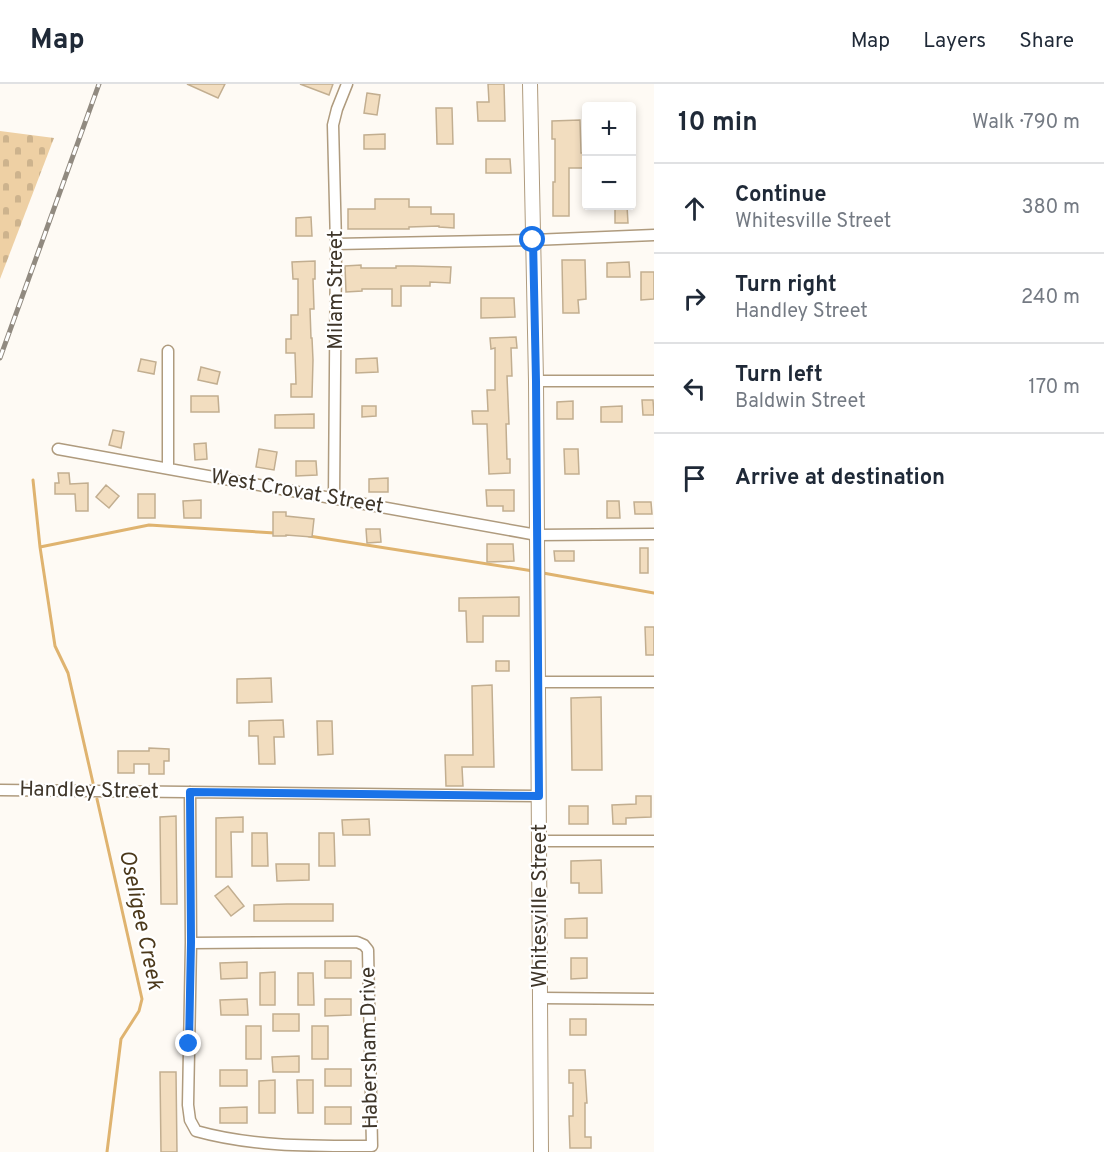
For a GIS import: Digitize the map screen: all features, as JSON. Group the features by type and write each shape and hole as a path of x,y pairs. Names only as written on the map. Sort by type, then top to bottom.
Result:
{"main road":[{"name":"Whitesville Street","path":"530,84 536,381 541,1152"}],"street":[{"name":"Milam Street","path":"334,498 336,244 333,125 347,84"},
{"path":"336,244 654,235"},
{"path":"168,351 168,468"},
{"path":"536,381 654,381"},
{"name":"West Crovat Street","path":"58,449 537,535 654,534"},
{"path":"538,682 654,682"},
{"name":"Handley Street","path":"0,790 539,796"},
{"path":"190,792 191,942"},
{"path":"539,841 654,841"},
{"name":"Habersham Drive","path":"191,942 357,942 364,945 368,950 370,986 372,1146 271,1144 196,1131 190,1120 188,1105 191,942"},
{"path":"540,998 654,999"}],"green space":[{"path":"0,131 54,138 0,279"}],"building":[{"path":"187,84 225,84 218,98"},
{"path":"300,84 333,84 329,95"},
{"path":"488,84 504,84 505,121 478,121 477,102 489,102"},
{"path":"367,93 380,95 377,115 364,113"},
{"path":"436,108 452,108 453,144 437,144"},
{"path":"580,120 582,168 569,168 569,216 553,216 555,139 552,139 552,121"},
{"path":"385,134 385,149 364,149 364,135"},
{"path":"486,159 510,159 511,173 486,173"},
{"path":"375,199 409,199 409,207 431,207 431,214 454,214 454,228 439,226 409,227 409,229 348,229 348,209 375,209"},
{"path":"615,210 627,210 628,223 615,223"},
{"path":"311,217 312,236 296,236 296,218"},
{"path":"562,260 585,260 586,299 578,300 579,313 563,313"},
{"path":"315,261 314,309 310,309 313,360 312,397 291,397 291,384 296,384 295,353 286,353 286,339 291,339 291,315 298,315 298,279 293,279 292,262"},
{"path":"629,262 630,277 607,277 607,263"},
{"path":"361,265 361,268 451,267 450,283 430,282 430,286 401,286 401,306 392,306 392,289 362,289 362,291 346,292 345,266"},
{"path":"641,272 654,272 654,299 641,300"},
{"path":"481,298 514,298 515,317 481,318"},
{"path":"516,337 517,348 511,348 512,376 507,376 509,424 506,424 507,459 510,459 510,473 489,474 487,424 473,424 472,411 488,411 487,390 495,390 495,348 491,349 490,338"},
{"path":"377,358 378,372 356,373 356,359"},
{"path":"141,359 156,362 154,374 138,371"},
{"path":"201,367 220,372 217,384 198,380"},
{"path":"191,396 218,396 219,412 191,412"},
{"path":"642,400 653,400 654,415 643,415"},
{"path":"573,401 573,419 557,419 557,402"},
{"path":"362,406 376,406 376,416 362,417"},
{"path":"622,406 622,422 601,422 601,407"},
{"path":"314,414 314,428 275,428 275,415"},
{"path":"113,430 124,432 121,448 109,445"},
{"path":"206,443 207,459 195,460 194,444"},
{"path":"259,449 277,452 274,470 256,467"},
{"path":"564,449 578,449 579,474 565,474"},
{"path":"296,461 316,461 317,475 296,476"},
{"path":"58,473 69,473 70,484 88,483 88,511 76,511 75,494 55,494 55,483 59,483"},
{"path":"388,478 388,492 369,492 369,479"},
{"path":"106,485 119,496 109,508 96,497"},
{"path":"486,490 514,490 514,511 503,511 503,506 487,506"},
{"path":"138,494 155,494 155,518 138,518"},
{"path":"201,500 201,518 184,518 183,501"},
{"path":"607,501 619,501 620,518 607,518"},
{"path":"634,502 651,502 652,514 635,514"},
{"path":"273,512 286,512 286,516 314,519 312,537 273,536"},
{"path":"366,529 380,529 381,542 367,543"},
{"path":"487,544 513,544 514,561 487,562"},
{"path":"640,548 648,548 648,573 640,573"},
{"path":"554,551 574,551 574,561 555,561"},
{"path":"519,597 519,616 483,616 483,642 467,642 466,611 459,611 459,598"},
{"path":"645,627 654,627 654,655 646,655"},
{"path":"496,661 509,661 509,671 496,671"},
{"path":"271,678 272,702 237,703 237,679"},
{"path":"492,685 494,767 462,767 463,786 446,786 445,755 473,755 472,686"},
{"path":"601,697 602,770 572,770 571,698"},
{"path":"283,720 284,737 274,737 275,764 259,764 258,736 249,736 249,721"},
{"path":"317,721 332,721 333,754 318,755"},
{"path":"149,748 169,749 169,761 164,761 164,774 149,774 149,764 134,764 134,773 118,773 118,751 149,751"},
{"path":"636,796 651,796 651,817 626,818 626,824 613,824 612,805 636,804"},
{"path":"569,806 588,806 588,824 569,824"},
{"path":"176,816 177,904 161,904 160,817"},
{"path":"243,817 243,832 231,832 232,877 216,877 216,818"},
{"path":"369,819 370,835 343,835 342,820"},
{"path":"252,833 267,833 268,866 252,866"},
{"path":"319,833 334,833 335,866 319,866"},
{"path":"601,860 602,893 579,893 579,883 571,883 571,861"},
{"path":"276,864 309,864 309,880 277,881"},
{"path":"228,886 244,906 231,916 215,896"},
{"path":"333,904 333,921 254,921 254,905"},
{"path":"587,918 587,938 565,938 565,919"},
{"path":"571,958 587,958 587,978 571,979"},
{"path":"325,961 351,961 351,978 325,978"},
{"path":"247,962 247,978 221,979 220,963"},
{"path":"275,972 275,1005 260,1005 260,973"},
{"path":"298,973 313,973 314,1005 298,1005"},
{"path":"247,999 248,1015 221,1015 220,1000"},
{"path":"325,999 351,999 351,1015 325,1016"},
{"path":"273,1014 299,1014 299,1031 273,1031"},
{"path":"570,1019 586,1019 586,1035 570,1035"},
{"path":"246,1026 261,1026 261,1059 246,1059"},
{"path":"312,1026 328,1026 328,1059 312,1059"},
{"path":"299,1056 299,1072 273,1072 272,1057"},
{"path":"325,1069 351,1069 351,1086 325,1086"},
{"path":"220,1070 247,1070 247,1086 220,1086"},
{"path":"569,1070 585,1070 587,1103 585,1103 585,1137 591,1137 591,1148 570,1148 569,1116 573,1116 573,1083 569,1083"},
{"path":"160,1072 176,1072 177,1152 161,1152"},
{"path":"275,1080 275,1113 259,1113 259,1081"},
{"path":"297,1080 313,1080 313,1113 298,1113"},
{"path":"247,1107 247,1123 220,1123 220,1108"},
{"path":"325,1107 351,1107 351,1124 325,1124"}],"waterway":[{"name":"Oseligee Creek","path":"33,480 40,547 55,646 68,673 93,783"},
{"path":"40,547 149,525 275,533"},
{"path":"309,536 533,571"},
{"path":"543,573 654,593"},
{"name":"Oseligee Creek","path":"97,799 142,999 139,1011 121,1039 107,1152"}],"railway":[{"path":"0,358 99,84"}],"route":[{"path":"189,1044 190,792 539,796 533,240"}]}
